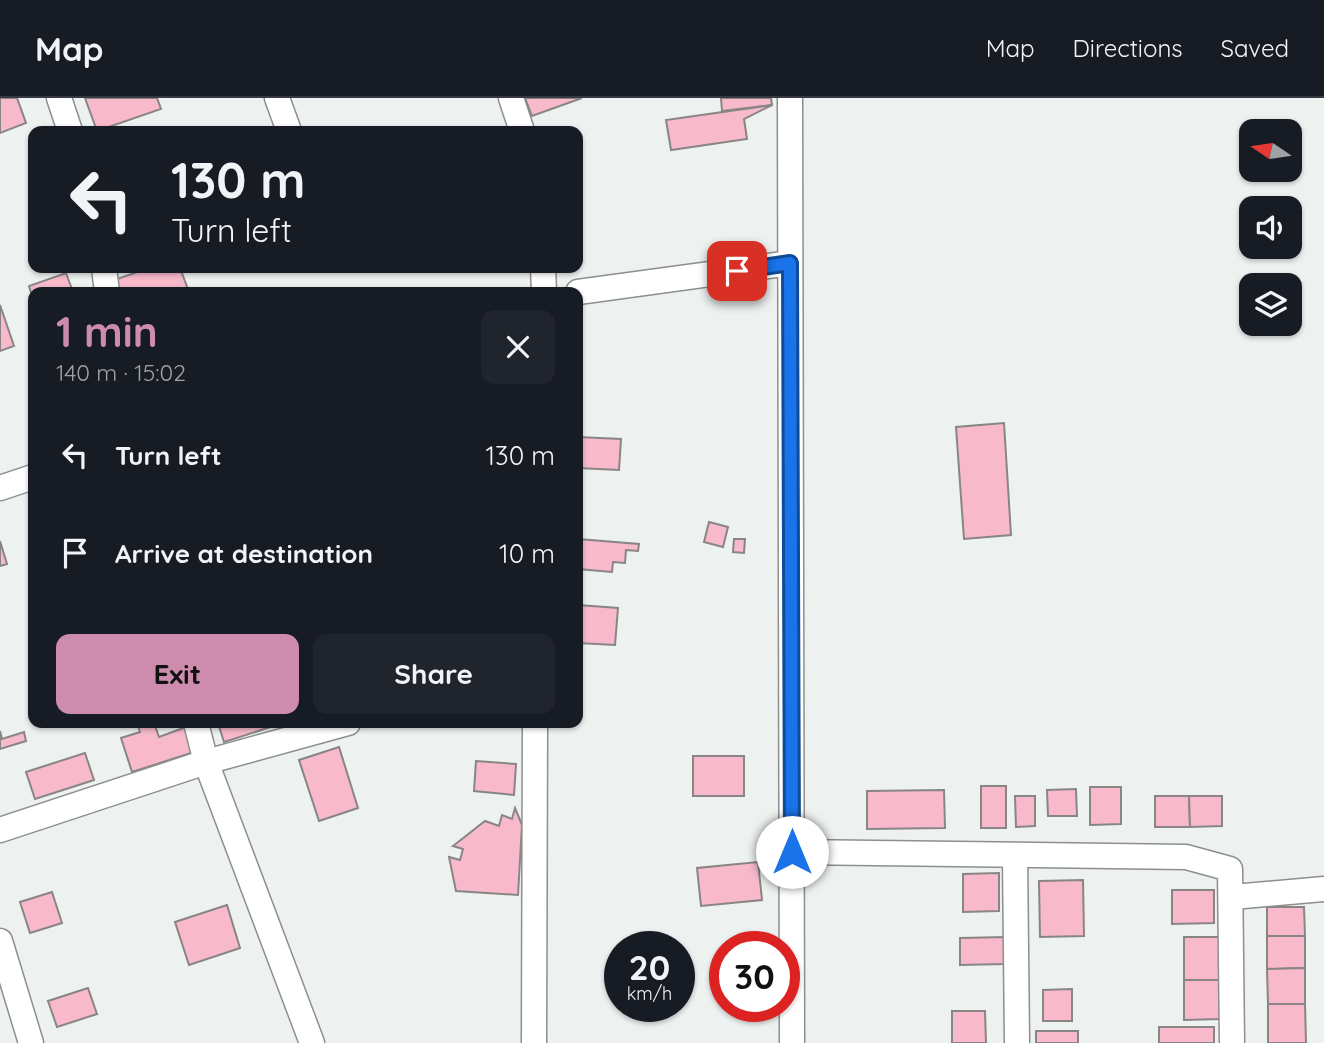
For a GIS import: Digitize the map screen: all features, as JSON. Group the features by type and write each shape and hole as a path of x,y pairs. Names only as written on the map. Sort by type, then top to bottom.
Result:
{"street":[{"path":"59,98 69,126"},
{"path":"277,98 287,126"},
{"path":"511,98 520,126"},
{"path":"790,98 792,1043"},
{"path":"583,291 790,263"},
{"path":"0,488 28,479"},
{"path":"197,728 206,762 312,1043"},
{"path":"0,830 206,762 330,728"},
{"path":"534,1043 535,728"},
{"path":"792,852 1186,857 1230,869 1233,897 1232,1043"},
{"path":"1015,856 1017,1043"},
{"path":"1233,897 1324,888"},
{"path":"0,941 31,1043"}],"building":[{"path":"0,98 17,98 26,123 0,133"},
{"path":"85,98 157,98 161,109 112,126 95,126"},
{"path":"525,98 582,98 532,116"},
{"path":"721,98 771,98 772,105 722,111"},
{"path":"772,105 744,119 747,139 671,150 666,120"},
{"path":"66,273 71,287 29,287"},
{"path":"134,273 182,273 187,287 116,287 114,280"},
{"path":"0,305 14,346 0,351"},
{"path":"1004,423 1011,535 964,539 956,427"},
{"path":"583,437 621,439 619,470 583,468"},
{"path":"709,522 728,527 723,547 704,542"},
{"path":"583,539 639,544 638,551 626,550 625,563 613,562 612,572 583,569"},
{"path":"734,539 745,539 744,553 733,552"},
{"path":"0,541 7,564 0,566"},
{"path":"583,605 618,608 615,645 583,643"},
{"path":"139,728 156,728 159,737 186,728 194,752 132,772 121,738 140,732"},
{"path":"220,728 268,728 224,742"},
{"path":"0,731 2,739 24,732 26,741 0,749"},
{"path":"339,747 358,808 319,821 299,760"},
{"path":"85,753 94,780 35,799 26,772"},
{"path":"693,756 744,756 744,796 693,796"},
{"path":"476,761 516,764 514,795 474,791"},
{"path":"981,786 1006,786 1006,828 981,828"},
{"path":"1090,787 1121,787 1121,824 1090,825"},
{"path":"1076,789 1077,816 1048,816 1047,790"},
{"path":"944,790 945,828 867,829 867,791"},
{"path":"1015,796 1035,796 1035,826 1016,827"},
{"path":"1155,796 1189,796 1190,827 1155,827"},
{"path":"1189,796 1222,796 1222,826 1190,827"},
{"path":"515,808 522,825 518,895 456,891 449,857 460,860 463,849 453,846 485,821 499,826 502,815 512,819"},
{"path":"758,862 762,900 701,906 697,868"},
{"path":"999,873 999,911 963,912 963,874"},
{"path":"1083,880 1084,936 1040,937 1039,881"},
{"path":"1172,890 1214,890 1214,923 1172,924"},
{"path":"52,892 62,923 30,933 20,902"},
{"path":"227,905 240,948 189,965 175,922"},
{"path":"1267,907 1304,907 1305,936 1267,936"},
{"path":"1267,936 1305,936 1305,968 1267,969"},
{"path":"1005,937 1005,964 960,965 960,938"},
{"path":"1184,937 1220,937 1221,980 1184,980"},
{"path":"1305,968 1305,1004 1268,1004 1267,969"},
{"path":"1184,980 1221,980 1221,1019 1184,1020"},
{"path":"88,988 97,1014 57,1027 48,1001"},
{"path":"1072,989 1072,1021 1043,1021 1043,990"},
{"path":"1268,1004 1305,1004 1306,1043 1268,1043"},
{"path":"952,1011 985,1011 986,1043 952,1043"},
{"path":"1159,1027 1214,1027 1214,1043 1159,1043"},
{"path":"1036,1031 1078,1031 1078,1043 1036,1043"}],"route":[{"path":"737,271 790,263 792,852"}]}
